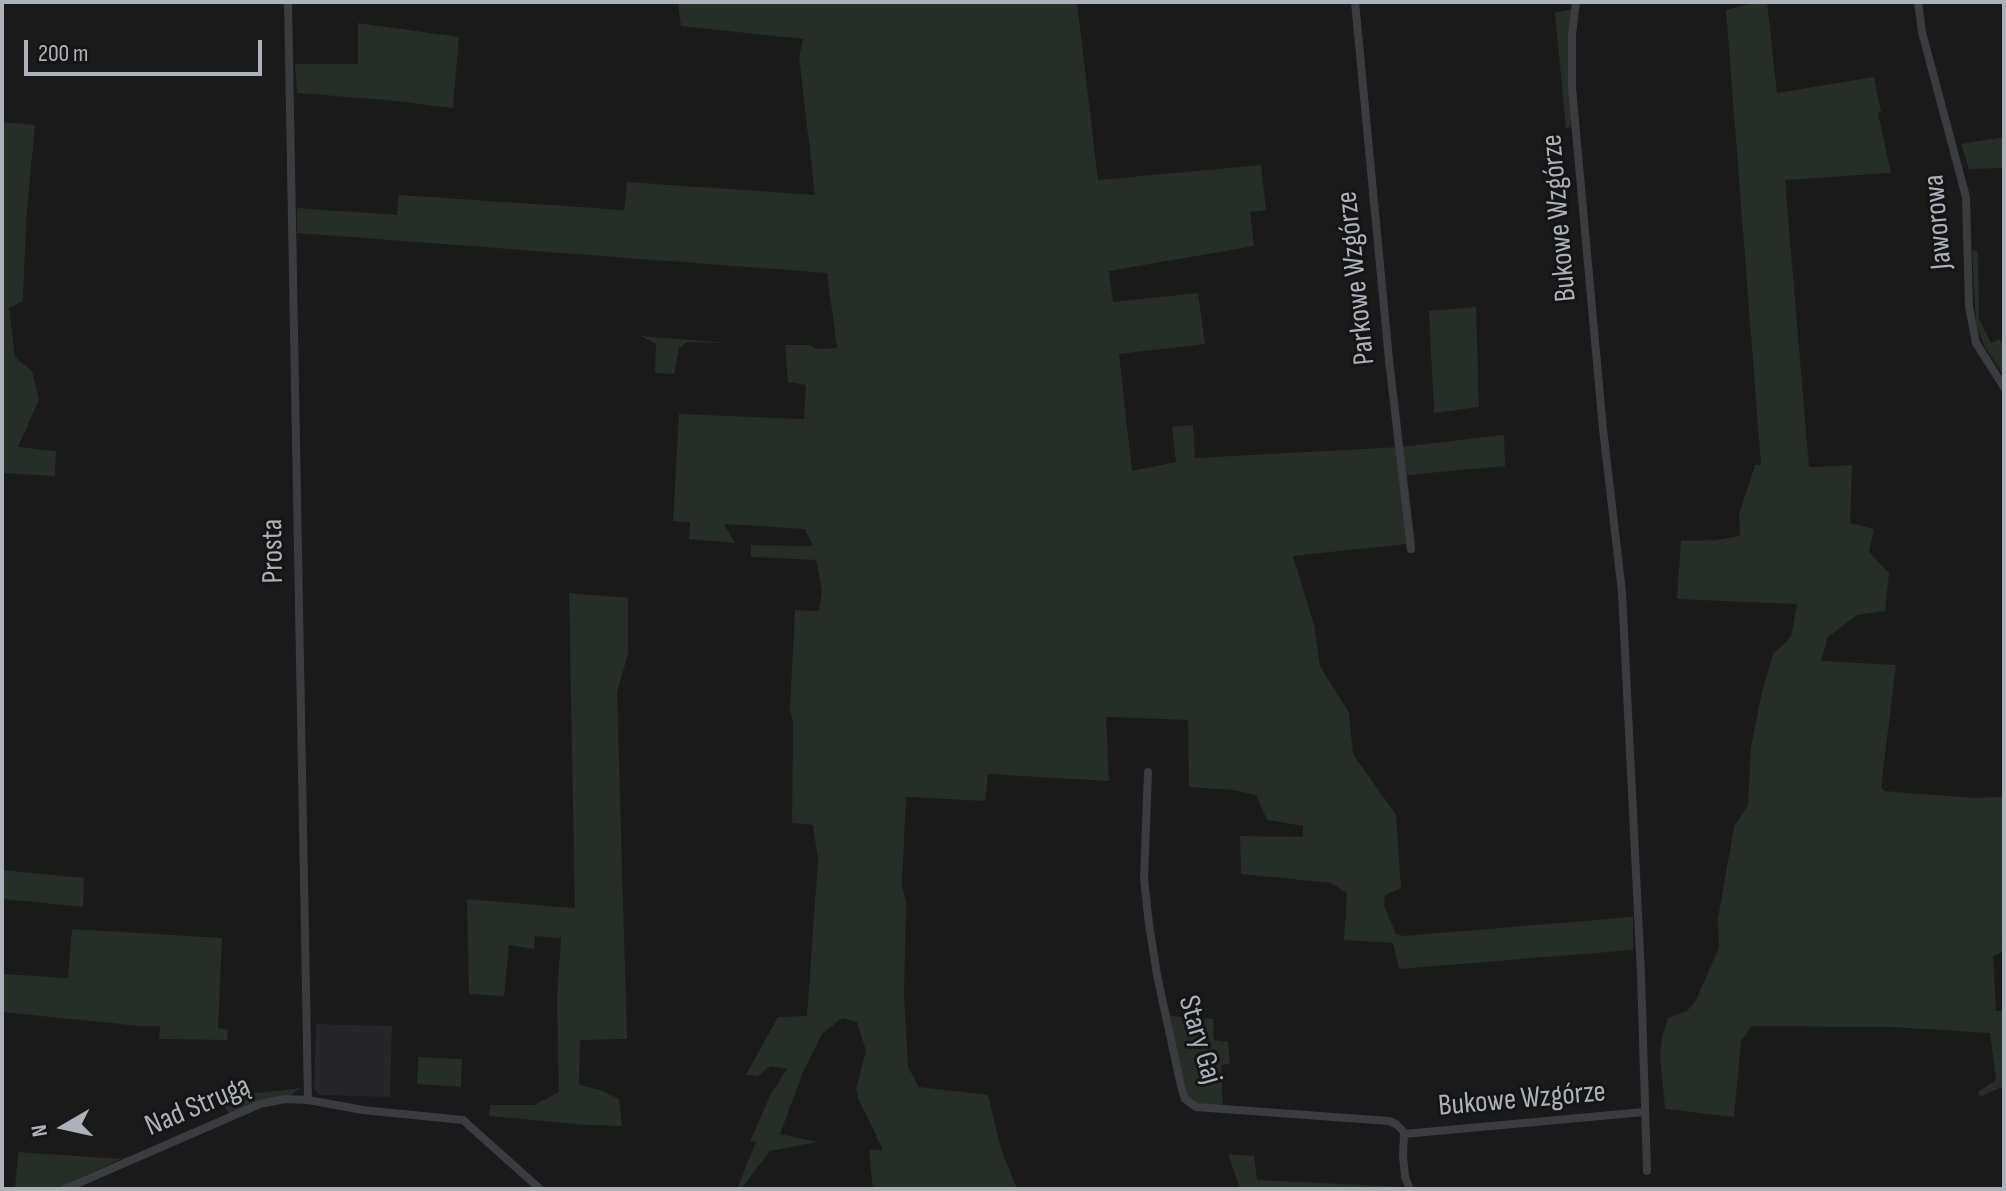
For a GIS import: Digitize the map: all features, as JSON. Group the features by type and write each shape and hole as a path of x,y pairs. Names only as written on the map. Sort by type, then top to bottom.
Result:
{"street":[{"name":"Prosta","path":"288,2 308,1100"},
{"name":"Parkowe Wzgórze","path":"1355,2 1411,549"},
{"name":"Bukowe Wzgórze","path":"1576,2 1572,34 1572,88 1603,429 1622,592 1641,974 1647,1171"},
{"name":"Jaworowa","path":"1918,2 1922,32 1966,197 1969,307 1976,343 2004,387"},
{"name":"Stary Gaj","path":"1148,772 1144,879 1149,924 1185,1099 1196,1107 1389,1121 1404,1134"},
{"name":"Nad Strugą","path":"65,1189 260,1104 285,1099 463,1120 540,1189"},
{"name":"Bukowe Wzgórze","path":"1404,1134 1644,1112"},
{"path":"1404,1134 1405,1177 1410,1189"}],"shaded area":[{"path":"678,2 1077,2 1098,180 1261,165 1266,210 1250,212 1254,246 1109,271 1113,302 1198,293 1205,344 1119,354 1132,471 1176,462 1172,427 1193,425 1195,458 1400,447 1504,435 1505,466 1407,475 1415,543 1293,556 1314,625 1320,666 1349,713 1353,754 1396,815 1401,888 1385,895 1384,906 1396,934 1404,936 1633,917 1633,950 1399,969 1393,943 1344,940 1347,893 1331,883 1241,874 1240,836 1303,837 1303,826 1267,820 1256,795 1189,787 1188,720 1106,717 1109,781 988,774 985,801 906,797 902,886 906,902 904,996 908,1067 919,1087 988,1095 1001,1149 1017,1189 873,1189 869,1150 883,1150 856,1089 866,1051 857,1022 842,1018 822,1034 803,1072 780,1134 817,1142 770,1151 741,1189 737,1189 756,1142 750,1141 771,1094 787,1069 770,1066 758,1076 746,1075 778,1017 807,1016 818,860 813,825 792,823 793,723 790,710 795,610 819,611 822,590 816,560 751,557 751,545 813,546 805,529 724,524 735,543 689,539 690,522 673,521 679,414 804,419 806,385 788,382 785,345 837,348 827,273 297,233 297,208 397,215 399,195 624,210 627,182 815,195 799,57 803,39 681,26"},
{"path":"1767,2 1777,93 1874,77 1891,173 1785,180 1809,467 1852,465 1850,523 1874,529 1869,552 1889,573 1885,611 1857,615 1828,637 1821,661 1896,665 1881,787 1884,791 1973,798 2004,797 2004,934 2001,941 2004,951 1993,956 1996,1011 2004,1011 2004,1086 1980,1097 1978,1092 1996,1080 1990,1033 1891,1027 1752,1026 1741,1041 1734,1117 1665,1109 1660,1054 1663,1034 1668,1018 1687,1011 1695,1002 1719,948 1718,918 1734,827 1748,805 1751,748 1761,696 1773,654 1791,637 1797,604 1677,599 1681,541 1740,536 1739,514 1755,465 1761,465 1726,10"},
{"path":"1572,9 1569,74 1571,127 1566,128 1555,13"},
{"path":"358,23 459,37 453,108 297,93 295,64 358,64"},
{"path":"2,122 35,125 26,221 23,301 9,308 15,357 32,371 39,400 18,447 56,451 55,476 2,473"},
{"path":"2004,137 2004,168 1969,169 1961,144"},
{"path":"1972,250 1978,252 1979,319 1991,343 1999,339 2004,345 2004,376 1985,347 1976,324"},
{"path":"1476,307 1479,407 1434,413 1429,311"},
{"path":"641,336 728,343 687,342 679,348 674,374 655,373 656,344"},
{"path":"569,593 628,598 628,654 617,692 627,1039 580,1040 579,1085 619,1099 622,1126 489,1116 490,1105 534,1105 559,1092 557,998 561,938 535,936 534,949 509,945 504,996 469,994 467,899 575,908"},
{"path":"2,870 84,878 83,907 2,899"},
{"path":"72,929 222,938 218,1028 228,1030 227,1040 159,1039 160,1026 2,1012 2,974 68,978"},
{"path":"1169,1016 1213,1019 1214,1040 1228,1042 1230,1064 1221,1065 1223,1105 1196,1104 1187,1096"},
{"path":"316,1024 392,1026 390,1097 320,1095 314,1090"},
{"path":"418,1057 462,1059 461,1087 417,1084"},
{"path":"301,1088 291,1095 264,1100 229,1113 211,1095 223,1097"},
{"path":"18,1152 121,1159 56,1189 15,1189"},
{"path":"1228,1154 1254,1156 1257,1180 1406,1189 1240,1189"}]}
